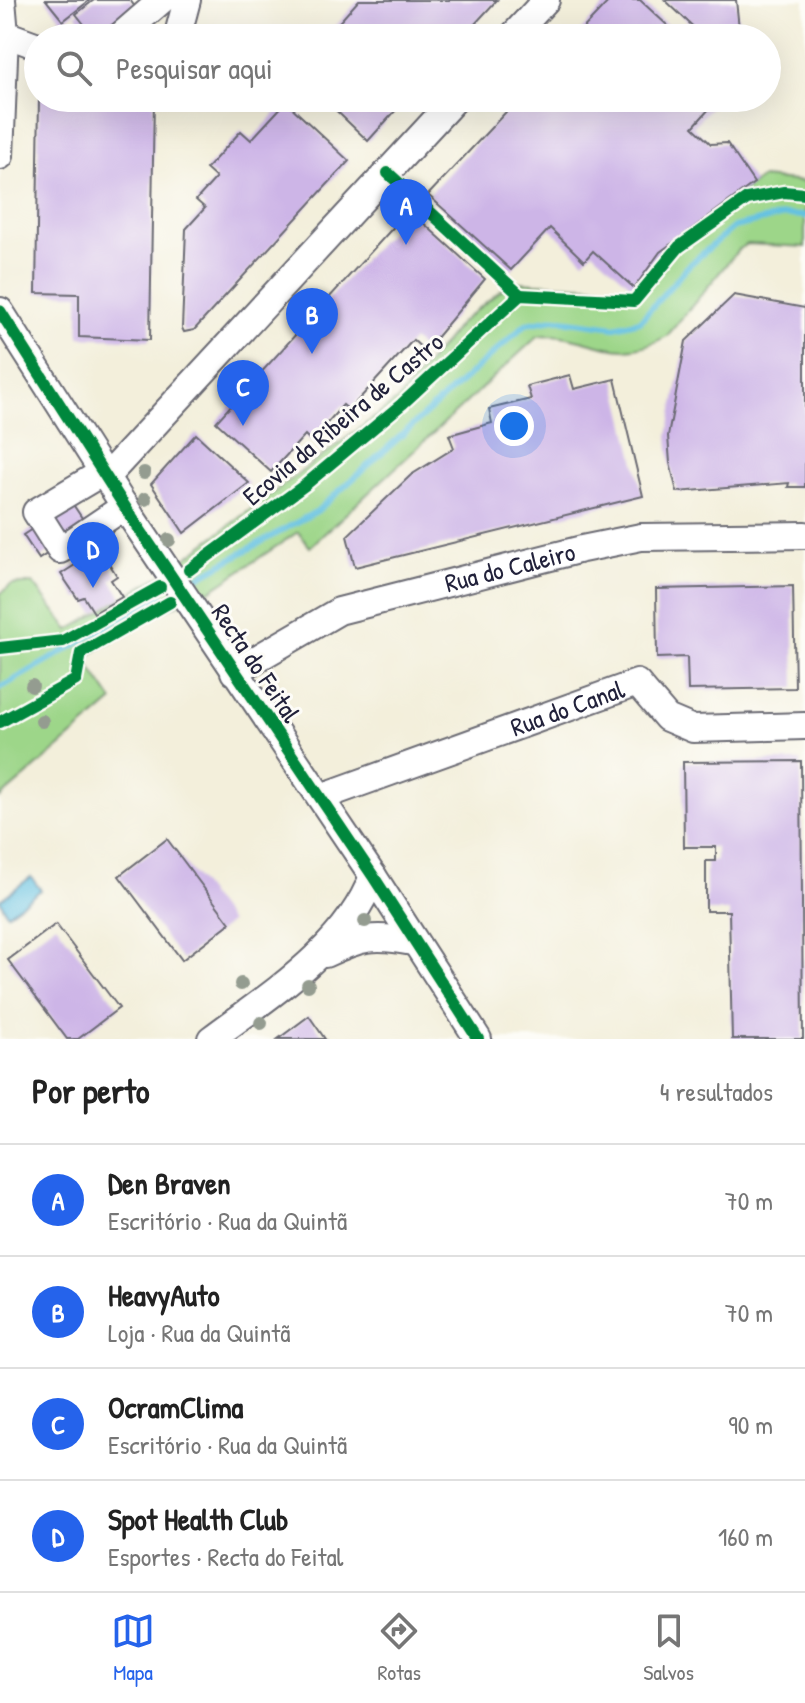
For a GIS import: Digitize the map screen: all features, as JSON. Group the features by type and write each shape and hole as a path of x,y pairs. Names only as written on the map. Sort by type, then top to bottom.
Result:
{"street":[{"path":"0,156 5,34 2,0"},
{"path":"134,24 162,0"},
{"path":"181,24 187,0"},
{"path":"524,24 546,0"},
{"path":"5,34 24,41"},
{"path":"125,506 60,550 36,512 104,474 443,112"},
{"name":"Recta do Feital","path":"0,311 125,506 321,797 478,1039"},
{"name":"Rua do Caleiro","path":"234,672 339,611 582,549 641,537 805,535"},
{"name":"Rua do Canal","path":"321,797 637,683 667,718 693,729 805,726"},
{"path":"213,1038 311,961 363,902 373,876"},
{"path":"311,961 355,940 385,936 413,942"}],"green space":[{"path":"761,178 805,182 805,247 748,244 739,249 667,336 648,345 631,349 615,348 572,338 538,336 310,547 298,532 205,594 165,609 84,658 113,701 0,798 0,594 11,585 33,583 69,630 168,571 399,399 460,323 505,287 516,282 634,288 660,252"}],"water":[{"path":"31,877 41,890 7,914 0,900"}],"building":[{"path":"46,0 90,0 63,21"},
{"path":"94,0 130,0 135,7 113,24 84,24 76,14"},
{"path":"359,0 497,0 475,24 338,24"},
{"path":"610,0 640,0 666,24 587,24"},
{"path":"665,0 736,0 739,24 690,24"},
{"path":"39,112 154,112 150,340 79,337 79,294 36,293"},
{"path":"277,112 297,112 349,161 194,330 184,332 186,229 205,208 196,200 216,178 206,169 241,131 251,140"},
{"path":"338,112 394,112 368,141"},
{"path":"506,112 706,112 693,127 711,144 727,143 754,183 660,252 634,288 593,251 584,261 550,228 511,270 428,195"},
{"path":"409,210 485,279 425,351 413,340 349,410 343,405 311,441 305,435 271,472 216,422"},
{"path":"734,295 805,308 805,487 788,487 789,483 677,492 668,436 686,341"},
{"path":"570,375 574,389 615,379 643,496 355,567 347,536 411,475 454,448 449,435 492,423 489,409 531,399 527,386"},
{"path":"196,434 249,483 184,533 151,484"},
{"path":"72,503 88,527 39,559 23,535"},
{"path":"100,549 117,576 111,580 122,597 94,613 84,597 78,599 61,574"},
{"path":"793,586 795,688 688,690 687,657 657,658 656,589"},
{"path":"801,761 803,1039 732,1039 729,911 706,911 706,861 716,861 716,847 684,847 683,762"},
{"path":"167,839 230,923 182,960 119,876"},
{"path":"56,924 119,1008 78,1039 67,1039 8,960"},
{"path":"309,1016 325,1039 278,1039"}],"waterway":[{"path":"195,579 317,511 526,324 554,319 615,327 640,321 689,265 734,227 785,215 805,216"},
{"path":"0,688 162,595"}],"cycle path":[{"path":"388,173 520,295"},
{"name":"Ecovia da Ribeira de Castro","path":"189,570 305,485 402,404 520,295 634,301 679,247 747,199 784,192 805,194"},
{"path":"0,311 132,518 373,876 478,1039"},
{"path":"0,648 63,641 160,587"},
{"path":"0,722 76,680 81,653 170,602"}],"place":[{"name":"Den Braven","path":"406,245"},
{"name":"HeavyAuto","path":"312,354"},
{"name":"OcramClima","path":"243,426"},
{"name":"Spot Health Club","path":"93,588"}]}
